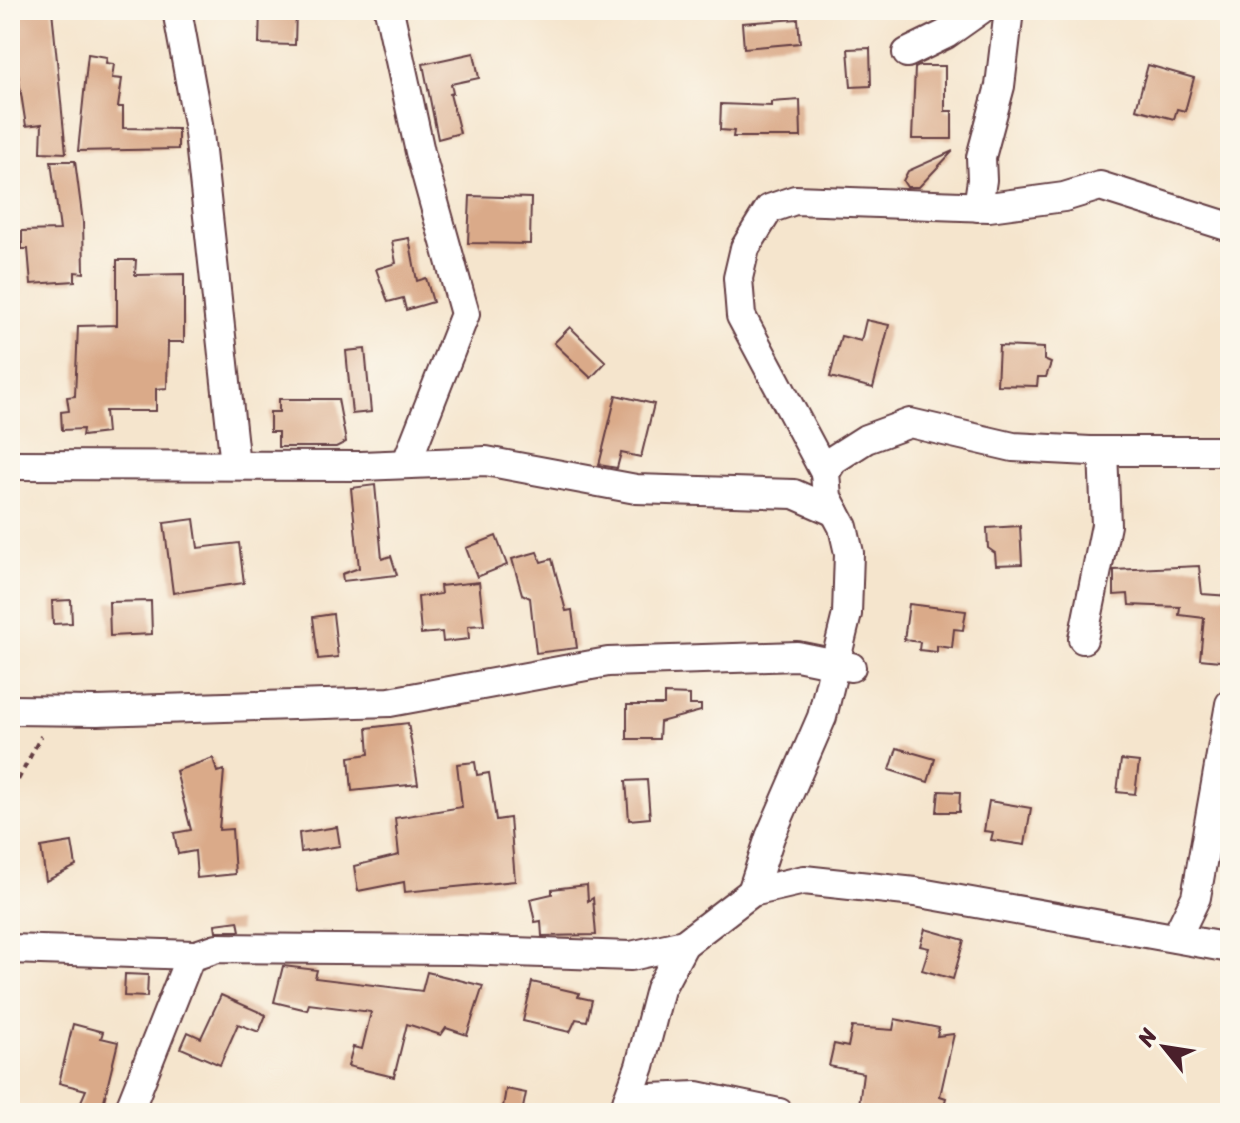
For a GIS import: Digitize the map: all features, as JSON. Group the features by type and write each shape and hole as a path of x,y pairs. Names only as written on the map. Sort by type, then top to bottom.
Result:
{"street":[{"path":"177,10 198,124 235,465"},
{"path":"389,10 420,152 465,314 406,464"},
{"path":"907,53 946,34 980,10"},
{"path":"978,207 981,157 1000,86 1009,10"},
{"path":"752,892 770,837 843,666 849,553 843,527 827,497 825,473 741,316 738,278 745,248 769,209 795,200 978,207 1064,197 1100,186 1230,227"},
{"path":"825,473 833,460 866,439 910,423 1013,447 1230,451"},
{"path":"1083,639 1106,525 1103,451"},
{"path":"10,465 486,461 636,489 794,494 835,512"},
{"path":"10,710 390,702 608,662 797,656 843,666"},
{"path":"1176,938 1196,897 1230,704"},
{"path":"779,1113 697,1096 626,1106 660,989 684,944 752,892 804,880 915,892 1230,948"},
{"path":"10,949 194,955 217,948 459,950 631,956 684,944"},
{"path":"128,1113 190,957 194,955"}],"path":[{"path":"10,823 17,819 15,786 56,711"}],"building":[{"path":"17,10 52,10 66,153 41,152 42,124 26,126 14,48 10,49 10,13"},
{"path":"260,10 296,10 295,45 259,44"},
{"path":"798,19 800,43 744,48 742,23"},
{"path":"870,48 871,86 851,87 848,49"},
{"path":"474,53 479,78 451,84 453,93 450,94 460,133 438,139 423,64"},
{"path":"88,54 107,57 106,63 114,64 112,78 122,79 118,107 123,107 123,128 178,129 178,149 78,151"},
{"path":"1148,65 1194,78 1185,111 1177,109 1174,119 1136,109"},
{"path":"945,66 945,111 952,111 952,139 912,139 915,68"},
{"path":"800,100 801,137 733,137 734,131 720,130 721,104 771,106 771,102"},
{"path":"953,151 919,187 907,187 903,181 908,171"},
{"path":"51,161 75,161 83,222 84,273 75,272 75,281 31,284 28,249 22,249 22,231 60,230"},
{"path":"470,196 531,198 530,244 468,243"},
{"path":"409,238 417,281 426,278 433,302 406,310 403,298 388,302 376,269 396,263 392,241"},
{"path":"117,260 136,260 135,275 184,274 184,342 168,342 167,388 156,389 156,411 105,411 107,433 82,436 83,429 62,430 61,412 69,411 67,397 75,396 78,326 117,325"},
{"path":"866,320 889,325 873,388 830,377 841,336 861,341"},
{"path":"570,327 606,362 591,378 554,343"},
{"path":"999,346 1044,348 1044,360 1051,363 1046,377 1038,377 1037,386 997,385"},
{"path":"365,349 371,412 352,414 346,351"},
{"path":"616,395 654,404 641,457 621,453 617,468 599,465"},
{"path":"279,399 338,399 346,442 336,447 278,447 278,432 270,432 270,412 279,412"},
{"path":"375,485 382,559 391,556 397,575 343,581 342,574 359,568 351,488"},
{"path":"194,519 198,548 239,543 244,583 173,593 164,523"},
{"path":"1020,526 1022,564 996,565 995,553 988,548 987,528"},
{"path":"496,536 507,565 477,577 466,548"},
{"path":"537,552 541,562 552,559 566,611 572,610 577,648 536,653 530,598 522,594 512,559"},
{"path":"1199,566 1202,594 1230,596 1230,662 1200,659 1204,618 1179,615 1180,607 1129,605 1128,594 1114,595 1114,570"},
{"path":"479,582 484,625 468,626 469,639 443,642 442,632 421,634 418,597 441,594 440,586"},
{"path":"71,600 72,623 53,624 52,601"},
{"path":"151,601 152,634 110,636 109,602"},
{"path":"909,604 966,611 963,630 954,629 952,648 937,646 937,652 919,650 920,642 904,640"},
{"path":"333,614 338,657 318,659 313,617"},
{"path":"664,694 690,695 690,705 701,705 701,711 660,722 659,739 627,739 627,705 664,705"},
{"path":"408,723 418,784 352,791 349,757 369,754 367,728"},
{"path":"897,748 935,759 928,782 890,770"},
{"path":"213,758 217,772 224,770 219,830 232,829 235,874 197,878 195,851 178,854 174,833 191,830 176,771"},
{"path":"1121,760 1139,762 1135,794 1117,792"},
{"path":"475,762 477,775 489,773 496,820 510,818 515,881 405,892 404,882 358,891 354,866 399,855 395,818 462,807 457,764"},
{"path":"647,780 650,818 629,820 626,781"},
{"path":"939,791 960,792 959,812 937,812"},
{"path":"989,801 1031,808 1025,845 991,840 993,832 984,831"},
{"path":"337,827 340,846 301,852 299,833"},
{"path":"72,842 76,866 46,881 41,847"},
{"path":"587,885 588,901 593,898 596,935 542,936 541,921 535,922 530,899 552,894 552,889"},
{"path":"238,921 240,931 216,931 215,924"},
{"path":"925,929 964,940 953,979 922,970 929,948 920,946"},
{"path":"283,966 317,970 315,978 422,991 427,972 483,986 467,1035 446,1028 441,1035 407,1024 394,1077 348,1066 353,1047 362,1049 371,1012 309,1004 307,1010 274,1002"},
{"path":"125,974 148,975 147,997 124,996"},
{"path":"532,982 579,993 578,997 592,1000 587,1021 576,1019 570,1032 523,1021"},
{"path":"221,995 266,1015 259,1032 238,1024 220,1065 181,1048 188,1032 201,1038"},
{"path":"895,1019 939,1028 937,1036 954,1034 940,1096 946,1098 942,1113 858,1113 863,1073 829,1066 834,1044 848,1047 852,1027 893,1030"},
{"path":"73,1024 103,1032 101,1038 118,1042 101,1113 76,1113 86,1090 59,1083"},
{"path":"506,1089 526,1093 522,1113 502,1113"}]}
